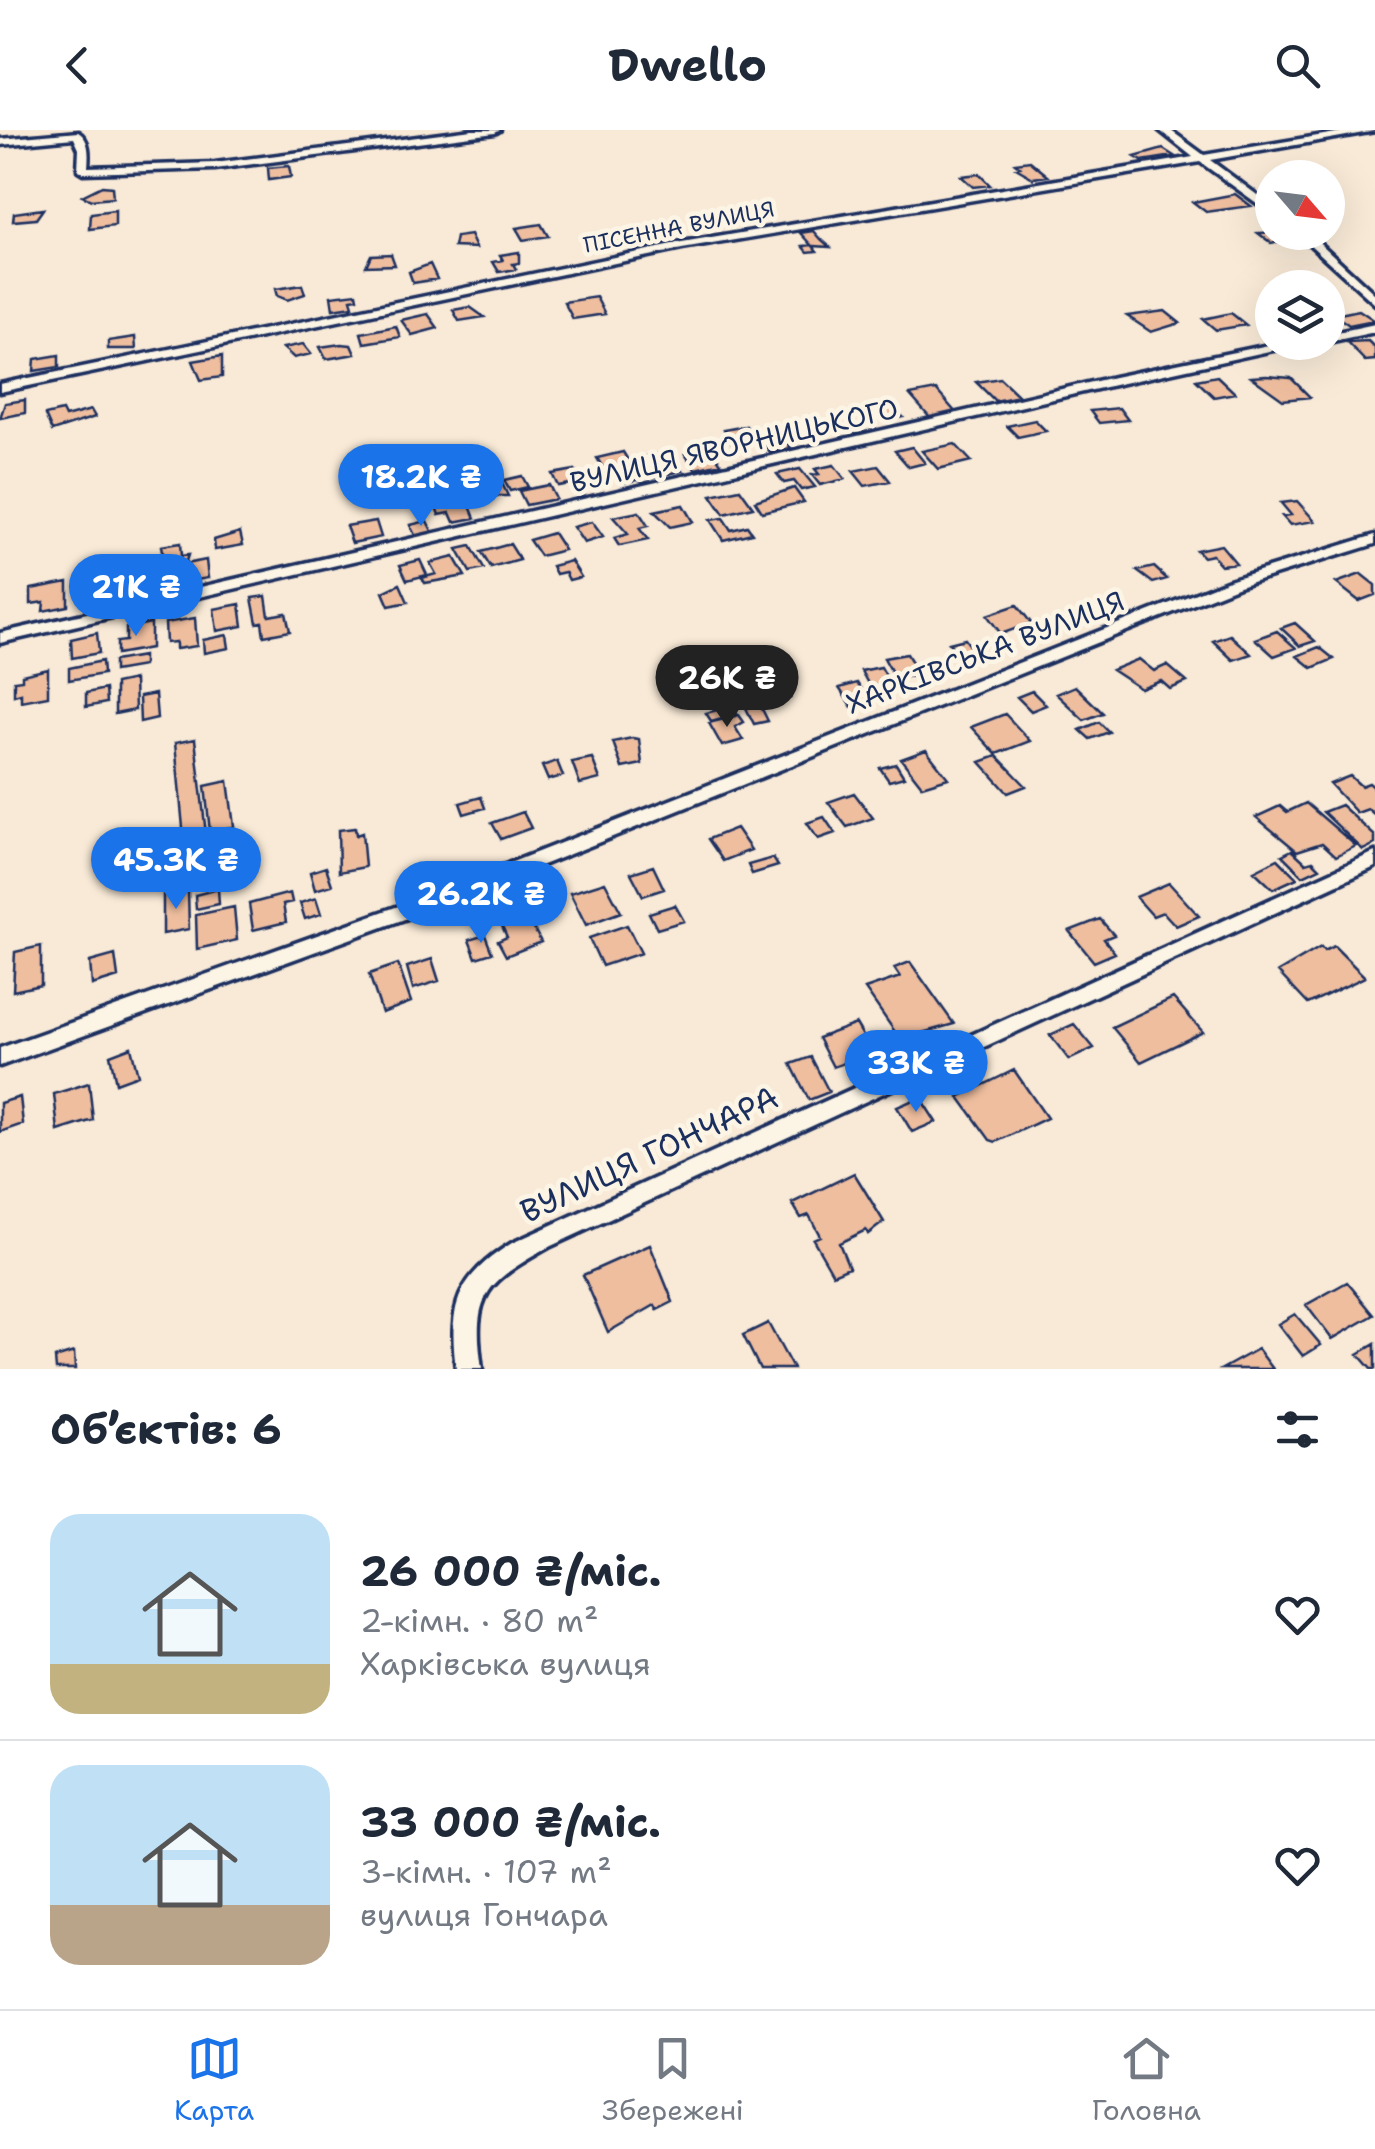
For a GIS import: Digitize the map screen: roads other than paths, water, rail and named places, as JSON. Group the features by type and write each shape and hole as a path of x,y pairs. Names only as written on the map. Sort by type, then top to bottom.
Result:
{"street":[{"path":"0,142 78,134 84,149 83,170 121,172 215,166 495,130"},
{"path":"1164,130 1255,198"},
{"name":"ПІСЕННА ВУЛИЦЯ","path":"0,388 682,246 1371,130"},
{"path":"1321,250 1375,300"},
{"path":"1345,334 1375,328"},
{"name":"ВУЛИЦЯ ЯВОРНИЦЬКОГО","path":"0,638 1114,381 1255,352"},
{"name":"ХАРКІВСЬКА ВУЛИЦЯ","path":"0,1057 428,903 1234,584 1375,539"},
{"name":"ВУЛИЦЯ ГОНЧАРА","path":"469,1369 463,1336 468,1300 487,1269 501,1261 543,1238 1375,858"}]}
